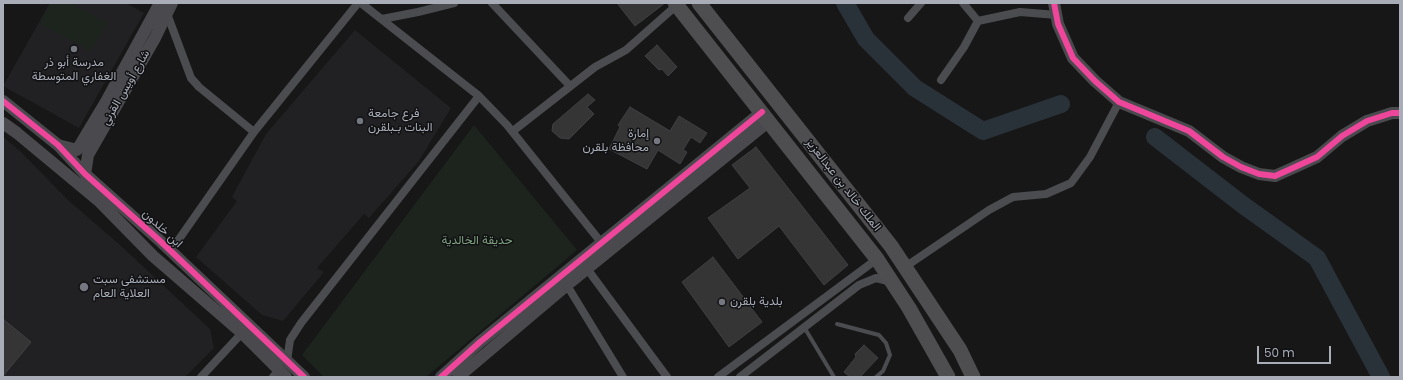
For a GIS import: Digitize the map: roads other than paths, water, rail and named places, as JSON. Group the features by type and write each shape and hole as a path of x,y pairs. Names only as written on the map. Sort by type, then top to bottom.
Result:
{"highway":[{"name":"الملك خالد بن عبدالعزيز","path":"699,3 886,240 960,350 973,377"},
{"name":"الملك خالد بن عبدالعزيز","path":"676,4 877,259 909,308 948,377"}],"street":[{"path":"170,252 254,132 358,3"},
{"path":"362,3 479,96 513,131 606,247"},
{"path":"382,19 454,3"},
{"path":"492,3 570,86"},
{"path":"908,18 921,3"},
{"path":"963,3 978,21"},
{"path":"513,131 595,67 626,50 676,4"},
{"path":"166,6 191,78 199,87 254,132"},
{"name":"شارع أويس القرني","path":"58,146 77,150 166,6"},
{"name":"شارع أويس القرني","path":"85,174 88,155 166,6"},
{"path":"941,80 964,47 978,21 1020,12 1055,9 1058,24 1073,58 1095,81 1119,102 1189,131 1223,157 1241,168 1259,174 1275,176 1317,157 1342,136 1367,121 1392,112 1400,113"},
{"path":"287,361 290,340 301,323 479,96"},
{"path":"905,267 988,210 1013,197 1046,194 1071,183 1090,157 1119,102"},
{"name":"ابن خلدون","path":"4,103 58,146 85,174 304,377"},
{"path":"441,377 480,342 564,281 766,117"},
{"name":"ابن خلدون","path":"3,123 100,202 153,256 242,333 279,375"},
{"path":"718,377 877,259"},
{"path":"584,265 667,377"},
{"path":"740,377 859,285 876,278 892,282"},
{"path":"458,377 564,281"},
{"path":"564,281 623,377"},
{"path":"201,377 242,333"}],"lane":[{"path":"837,324 879,335 886,343 890,355 883,371 876,377"},
{"path":"804,327 834,377"}],"waterway":[{"path":"845,3 866,39 915,88 983,131 1061,104"},
{"path":"1155,137 1243,205 1317,258 1381,377"}],"place":[{"name":"مدرسة أبو ذر الغفاري المتوسطة","path":"74,49"},
{"name":"فرع جامعة البنات بـبلقرن","path":"360,121"},
{"name":"إمارة محافظة بلقرن","path":"657,141"},
{"name":"مستشفى سبت العلاية العام","path":"84,287"},
{"name":"بلدية بلقرن","path":"722,302"}],"park label":[{"name":"حديقة الخالدية","path":"477,241"}]}
